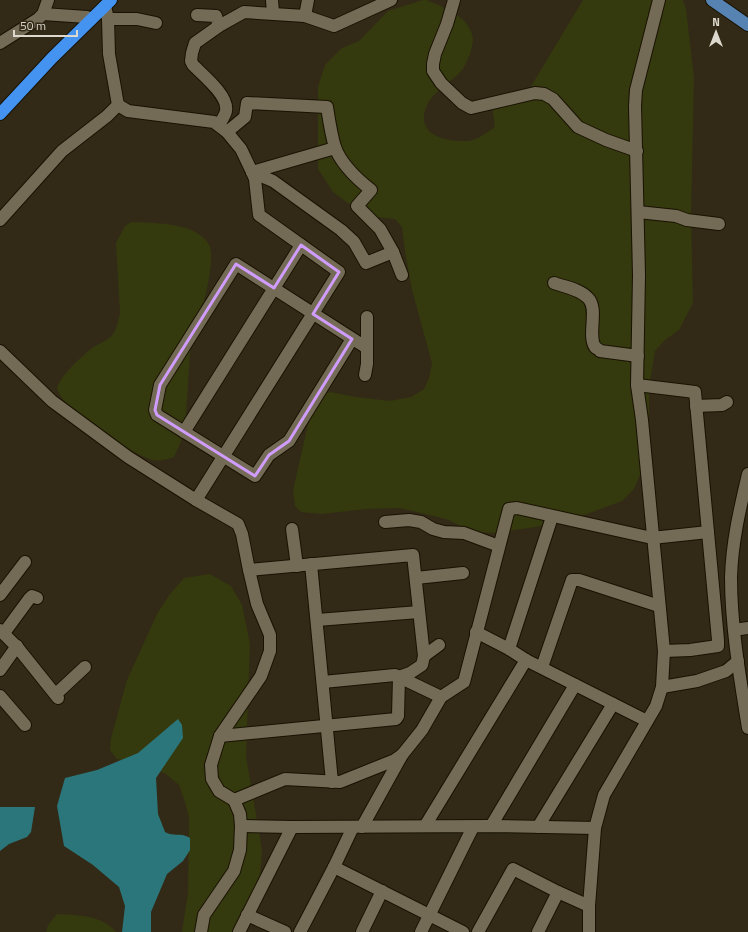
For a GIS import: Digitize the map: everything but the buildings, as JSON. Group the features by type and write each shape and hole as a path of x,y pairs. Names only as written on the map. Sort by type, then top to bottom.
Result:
{"highway":[{"path":"0,114 52,58 108,3"}],"main road":[{"path":"712,0 748,25"}],"street":[{"path":"0,43 38,19 43,14 48,0"},
{"path":"272,0 273,13"},
{"path":"305,16 308,0"},
{"path":"223,129 226,110 225,102 216,88 193,65 191,61 195,42 219,26 244,6 273,13 305,16 334,26 392,0"},
{"path":"454,0 447,24 435,54 433,71 441,83 462,103 471,108 535,93 544,94 553,99 578,127 606,140 637,151"},
{"path":"589,932 589,906 595,828 604,795 656,706 662,687 664,651 652,538 642,420 637,385 639,276 635,106 636,90 659,0"},
{"path":"108,3 109,54 118,105 128,111 214,122 223,129 241,149 255,179 259,215 339,272 196,500"},
{"path":"43,14 87,17 92,19"},
{"path":"197,15 216,16 219,26"},
{"path":"108,19 137,19 156,23"},
{"path":"223,129 245,117 247,103 327,106 335,148 359,181 371,190 357,206 380,229 393,252 402,275"},
{"path":"0,220 62,151 107,116 118,105"},
{"path":"252,172 335,148"},
{"path":"252,172 273,181 341,230 354,242 366,263 393,252"},
{"path":"638,212 676,216 687,220 719,224"},
{"path":"184,432 301,245"},
{"path":"352,339 289,441 269,456 255,476 157,415 155,410 160,385 236,264 367,348"},
{"path":"554,283 580,291 589,298 592,305 593,339 595,347 600,351 638,356"},
{"path":"365,376 367,364 367,316"},
{"path":"0,351 52,401 128,457 196,500 238,524 242,534 257,604 270,635 270,651 261,676 220,736 211,765 212,779 219,791 234,800 240,814 240,850 234,872 204,915 202,932"},
{"path":"637,385 695,392 718,646 690,650 664,651"},
{"path":"696,406 724,406"},
{"path":"748,474 735,532 731,575 734,630 748,728"},
{"path":"300,932 357,827 402,755 422,730 441,697 464,682 509,509 517,508 652,538 708,532"},
{"path":"509,649 552,516"},
{"path":"385,522 410,520 421,522 434,529 444,532 464,533 499,546"},
{"path":"292,529 297,566"},
{"path":"249,570 413,554 424,656 422,665 410,673 399,677"},
{"path":"0,595 25,562"},
{"path":"311,564 332,782"},
{"path":"416,578 463,573"},
{"path":"542,667 572,580 579,580 659,606"},
{"path":"37,598 32,596 2,631 57,696 85,667"},
{"path":"317,620 419,612"},
{"path":"734,630 748,628"},
{"path":"476,632 574,685 647,721"},
{"path":"424,656 439,645"},
{"path":"0,670 16,646"},
{"path":"425,826 526,660"},
{"path":"662,687 697,681 726,671 738,661"},
{"path":"323,682 395,675 441,697"},
{"path":"220,736 396,719 398,716 399,677"},
{"path":"491,826 574,685"},
{"path":"0,696 25,725"},
{"path":"538,827 613,704"},
{"path":"234,800 285,779 340,782 395,760 402,755"},
{"path":"241,826 491,826 595,828"},
{"path":"239,932 292,827"},
{"path":"421,932 473,827"},
{"path":"334,867 463,932"},
{"path":"478,932 513,868 558,892 589,906"},
{"path":"362,932 382,891"},
{"path":"538,932 558,892"},
{"path":"248,915 285,932"}],"highlighted area":[{"path":"301,245 339,272 313,314 352,339 289,441 269,455 255,476 157,415 155,410 160,385 236,264 274,288"}],"green space":[{"path":"423,0 456,14 467,24 471,31 473,39 471,51 467,61 458,74 430,100 424,115 428,130 434,135 441,138 459,141 475,139 495,127 492,105 524,98 583,0 683,0 686,9 694,78 691,215 693,303 679,330 665,340 655,351 649,387 649,439 642,470 634,489 622,501 587,514 542,526 495,533 473,532 446,519 400,508 365,509 322,514 301,512 295,506 293,490 306,433 313,407 323,395 330,392 390,401 411,397 424,389 429,378 432,363 412,290 402,227 395,219 367,216 352,206 333,192 318,169 318,87 325,65 342,48 359,41 388,11"},
{"path":"131,222 163,224 187,228 205,239 211,252 210,274 207,290 203,305 194,321 192,328 185,432 174,457 162,460 153,460 141,455 103,433 79,414 60,396 57,387 60,381 77,361 92,348 109,338 116,329 120,313 116,243 125,226"},
{"path":"210,574 231,586 242,605 250,644 246,756 262,850 258,902 242,932 182,932 188,893 189,818 179,785 166,774 148,766 117,759 110,750 111,738 127,680 157,614 170,594 184,578"},
{"path":"57,914 96,919 104,922 116,932 46,932 48,925"}],"water":[{"path":"178,719 182,725 183,738 156,778 158,814 165,832 183,835 190,838 190,850 183,861 167,874 151,912 151,932 122,932 125,906 119,887 93,865 64,846 57,806 65,778 97,770 138,753"},
{"path":"0,807 35,807 31,832 27,837 9,844 0,851"}]}
